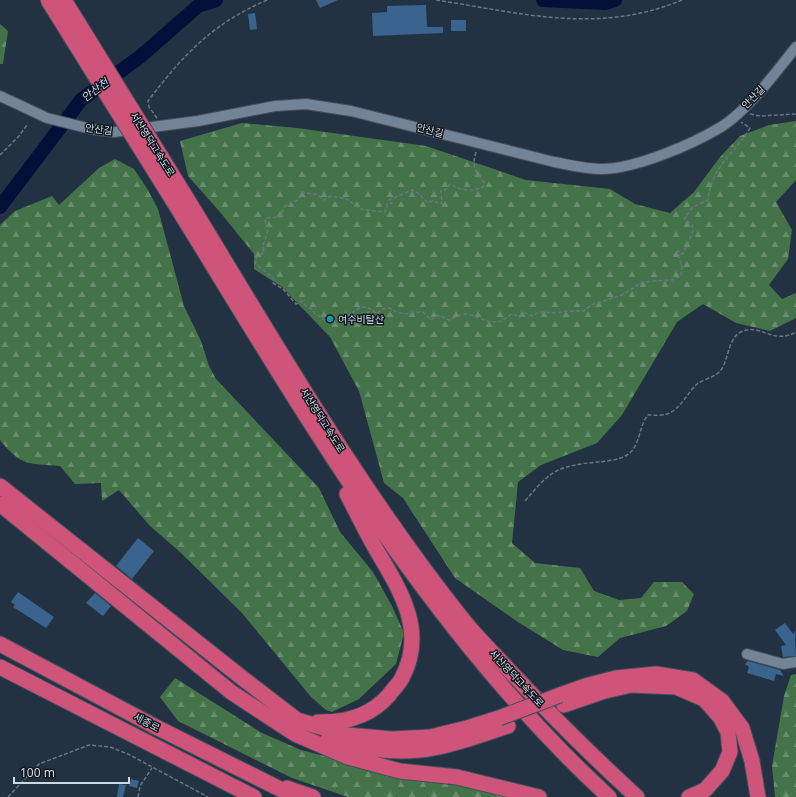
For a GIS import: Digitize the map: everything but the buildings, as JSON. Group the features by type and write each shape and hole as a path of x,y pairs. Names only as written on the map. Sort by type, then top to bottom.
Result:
{"highway":[{"name":"서산영덕고속도로","path":"48,0 178,196 333,437 410,551 465,622 596,760 637,797"},
{"name":"서산영덕고속도로","path":"64,0 312,426 349,483 402,559 457,632 522,708 609,797"},
{"path":"296,727 346,720 369,713 383,702 402,678 412,652 411,620 401,593 368,536 312,426"},
{"path":"0,486 241,677 296,727 347,735 392,739 430,737 467,728 504,722 562,700 605,691 631,686 676,687 704,699 720,717 728,732 730,752 722,771 705,790 689,797"},
{"path":"0,504 231,692 348,757 400,771 457,776 539,797"},
{"name":"세종로","path":"0,644 154,726 296,797"},
{"name":"세종로","path":"0,667 254,797"},
{"path":"562,700 585,686 616,678 656,674 693,680 722,701 742,728 752,761 758,797"},
{"path":"596,760 647,797"},
{"path":"261,779 313,797"}],"street":[{"name":"안산길","path":"0,96 24,109 47,118 91,129 114,132 160,127 276,106 306,104 351,111 554,162 582,168 603,169 624,167 651,159 721,126 737,113 768,82 796,47"},
{"path":"747,654 783,664 796,662"}],"path":[{"path":"160,127 155,115 149,107 148,101 174,68 205,36 220,25 267,0"},
{"path":"436,0 550,18 587,19 650,12 682,0"},
{"path":"737,113 760,116 796,114"},
{"path":"472,141 477,152 474,158 475,173 484,183 483,187 475,190 464,191 450,184 445,190 441,190 442,204 432,200 428,203 418,193 412,190 389,200 392,203 388,204 387,209 384,212 360,209 347,199 331,196 323,200 318,195 302,192 295,202 285,206 280,216 266,218 265,222 270,227 263,246 264,252 256,258 255,263 273,278 273,283 282,289 296,304 302,301 306,306 312,309 314,313 331,324 337,318 341,320 353,314 357,308 365,306 368,306 377,314 382,309 390,308 396,313 404,315 423,312 431,320 438,315 449,320 466,314 491,322 506,319 511,314 520,317 525,313 533,316 539,312 557,313 564,311 584,311 591,305 622,295 641,283 672,280 681,276 682,266 677,251 683,254 693,231 692,225 684,220 693,207 708,200 709,188 713,176 750,128 742,124 737,113"},
{"path":"0,155 19,136 27,125"},
{"path":"525,501 543,479 561,469 575,464 607,461 627,455 634,448 648,415 667,414 674,411 697,384 720,371 735,337 743,331 756,330 779,338 789,336 796,332"},
{"path":"8,797 39,764 89,745 110,747 128,754 208,797"},
{"path":"138,797 140,786 152,768"}],"green space":[{"path":"0,24 8,31 3,64 0,64"},
{"path":"796,121 796,180 776,202 792,230 788,259 769,285 782,299 796,293 796,318 770,331 736,323 703,304 677,322 622,415 597,443 541,465 518,482 512,543 535,563 580,568 594,591 619,600 641,598 654,582 682,582 694,594 687,611 666,626 620,638 598,657 563,650 518,622 455,578 403,498 384,483 359,391 330,337 282,287 254,269 254,254 188,176 180,141 242,123 297,128 426,146 526,180 610,189 635,204 670,213 694,192 720,157 740,136 769,125"},
{"path":"115,159 134,169 148,190 158,209 184,306 201,341 209,366 216,379 319,488 340,532 373,572 392,606 404,633 396,664 359,699 332,712 326,710 311,697 242,613 180,552 150,526 119,490 102,501 101,483 75,484 60,466 32,464 26,462 14,455 0,440 0,225 15,211 52,196 59,205 99,168"},
{"path":"796,674 796,797 775,797 772,766 784,696 791,675"},
{"path":"175,678 262,733 301,750 402,776 479,787 512,797 348,797 292,778 178,721 160,697"}],"waterway":[{"name":"안산천","path":"0,207 81,100 141,56 198,6 216,0"},
{"name":"안산천","path":"543,0 605,3 615,0"}],"place":[{"name":"여수비탈산","path":"330,319"}]}
